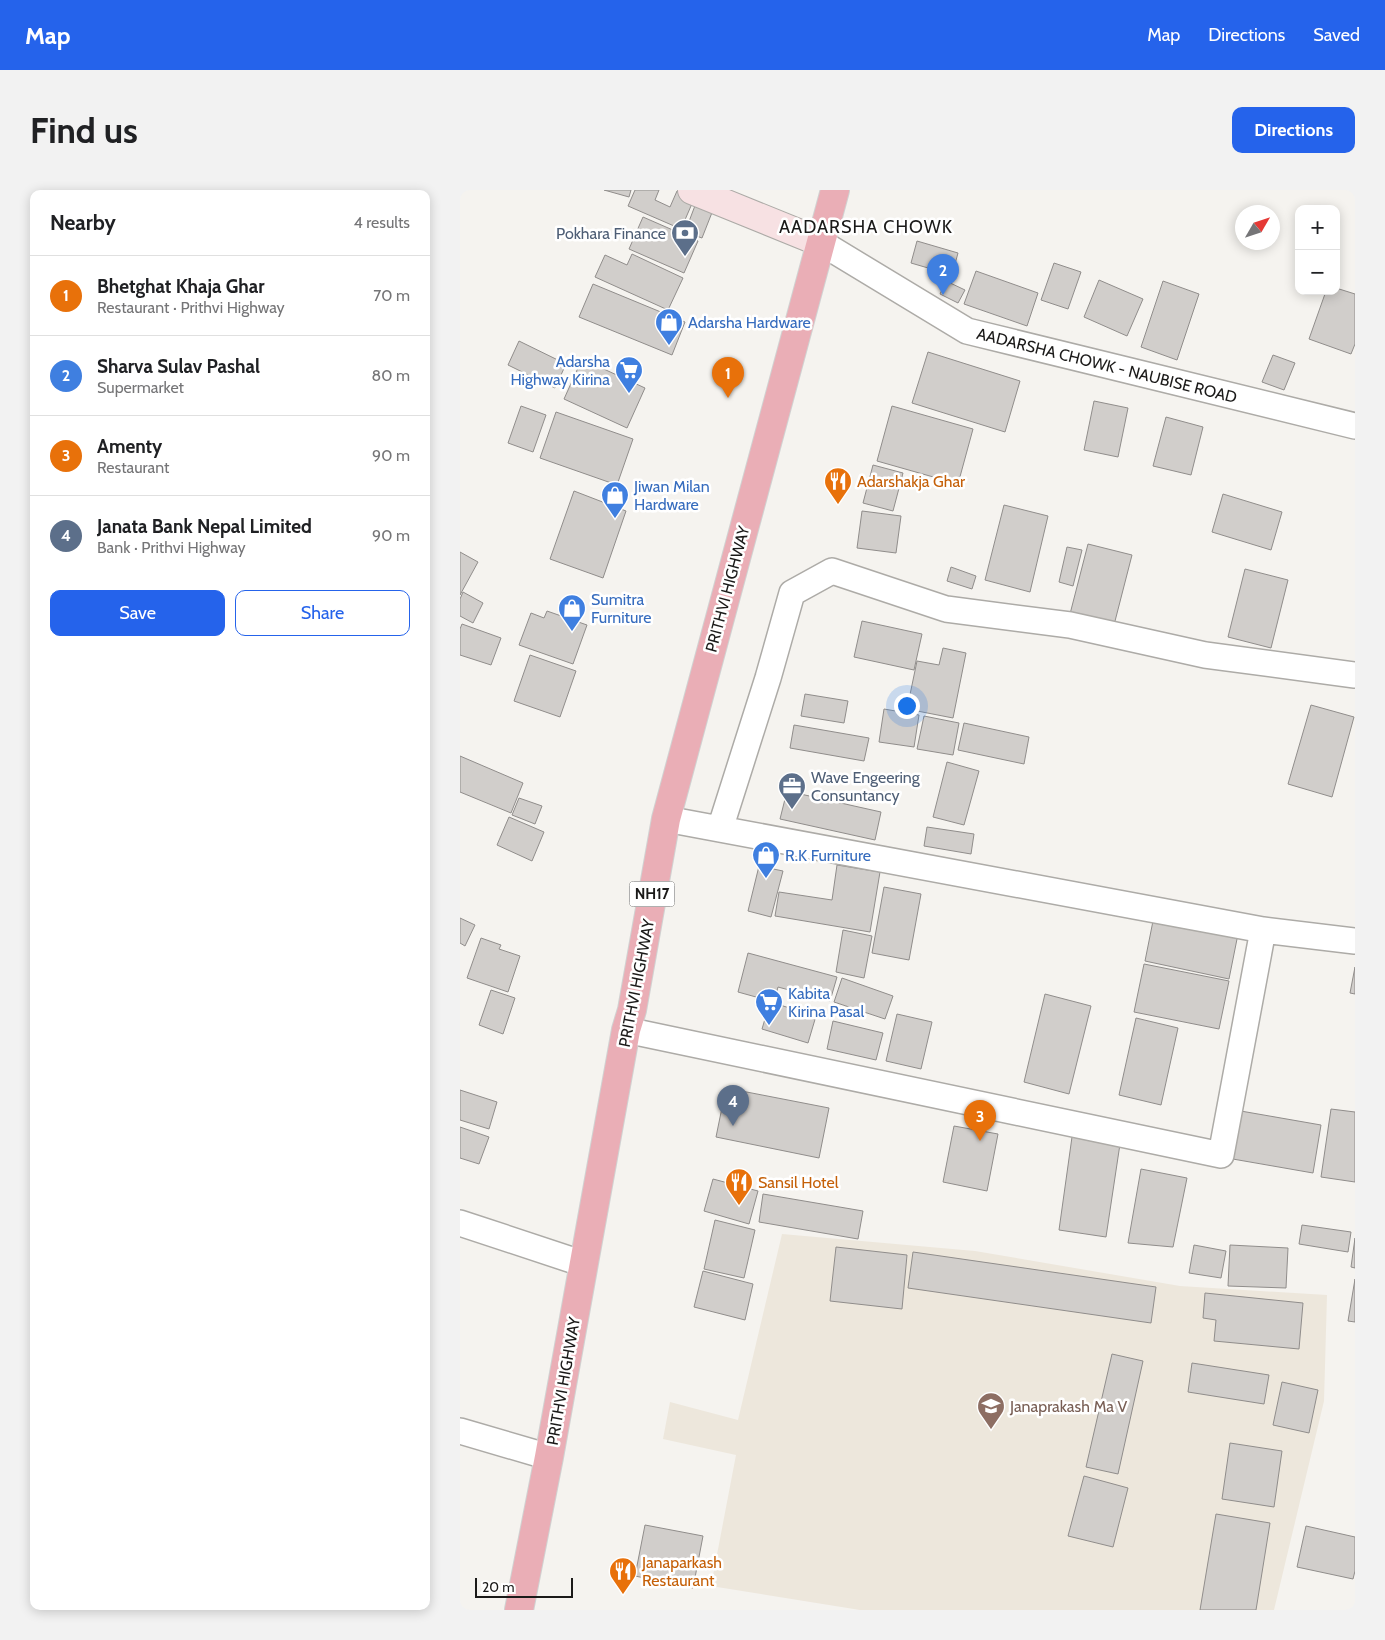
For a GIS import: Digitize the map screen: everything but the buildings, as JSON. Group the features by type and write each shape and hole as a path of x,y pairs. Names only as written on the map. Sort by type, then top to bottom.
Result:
{"highway":[{"name":"PRITHVI HIGHWAY","path":"519,1610 666,820 835,190"}],"main road":[{"path":"692,190 820,242"}],"street":[{"name":"AADARSHA CHOWK - NAUBISE ROAD","path":"820,242 967,331 1355,426"},
{"path":"720,829 768,678 792,593 832,571 946,609 1070,625 1205,655 1355,674"},
{"path":"666,820 1263,930 1355,941"},
{"path":"626,1030 1221,1155 1263,930"},
{"path":"460,1223 584,1264"},
{"path":"460,1432 549,1456"}],"shaded area":[{"name":"Janaprakash Ma V","path":"782,1234 975,1251 1180,1286 1327,1295 1324,1401 1274,1610 860,1610 711,1586 736,1455 663,1439 670,1402 738,1420"}],"place":[{"name":"Pokhara Finance","path":"685,257"},
{"name":"Sharva Sulav Pashal","path":"943,295"},
{"name":"Adarsha Hardware","path":"669,346"},
{"name":"Adarsha Highway Kirina","path":"629,394"},
{"name":"Bhetghat Khaja Ghar","path":"728,398"},
{"name":"Adarshakja Ghar","path":"838,505"},
{"name":"Jiwan Milan Hardware","path":"615,519"},
{"name":"Sumitra Furniture","path":"572,632"},
{"name":"Wave Engeering Consuntancy","path":"792,810"},
{"name":"R.K Furniture","path":"766,879"},
{"name":"Kabita Kirina Pasal","path":"769,1026"},
{"name":"Janata Bank Nepal Limited","path":"733,1126"},
{"name":"Amenty","path":"980,1141"},
{"name":"Sansil Hotel","path":"739,1206"},
{"name":"Janaprakash Ma V","path":"991,1430"},
{"name":"Janaparkash Restaurant","path":"623,1595"}],"district":[{"name":"AADARSHA CHOWK","path":"866,227"}]}
